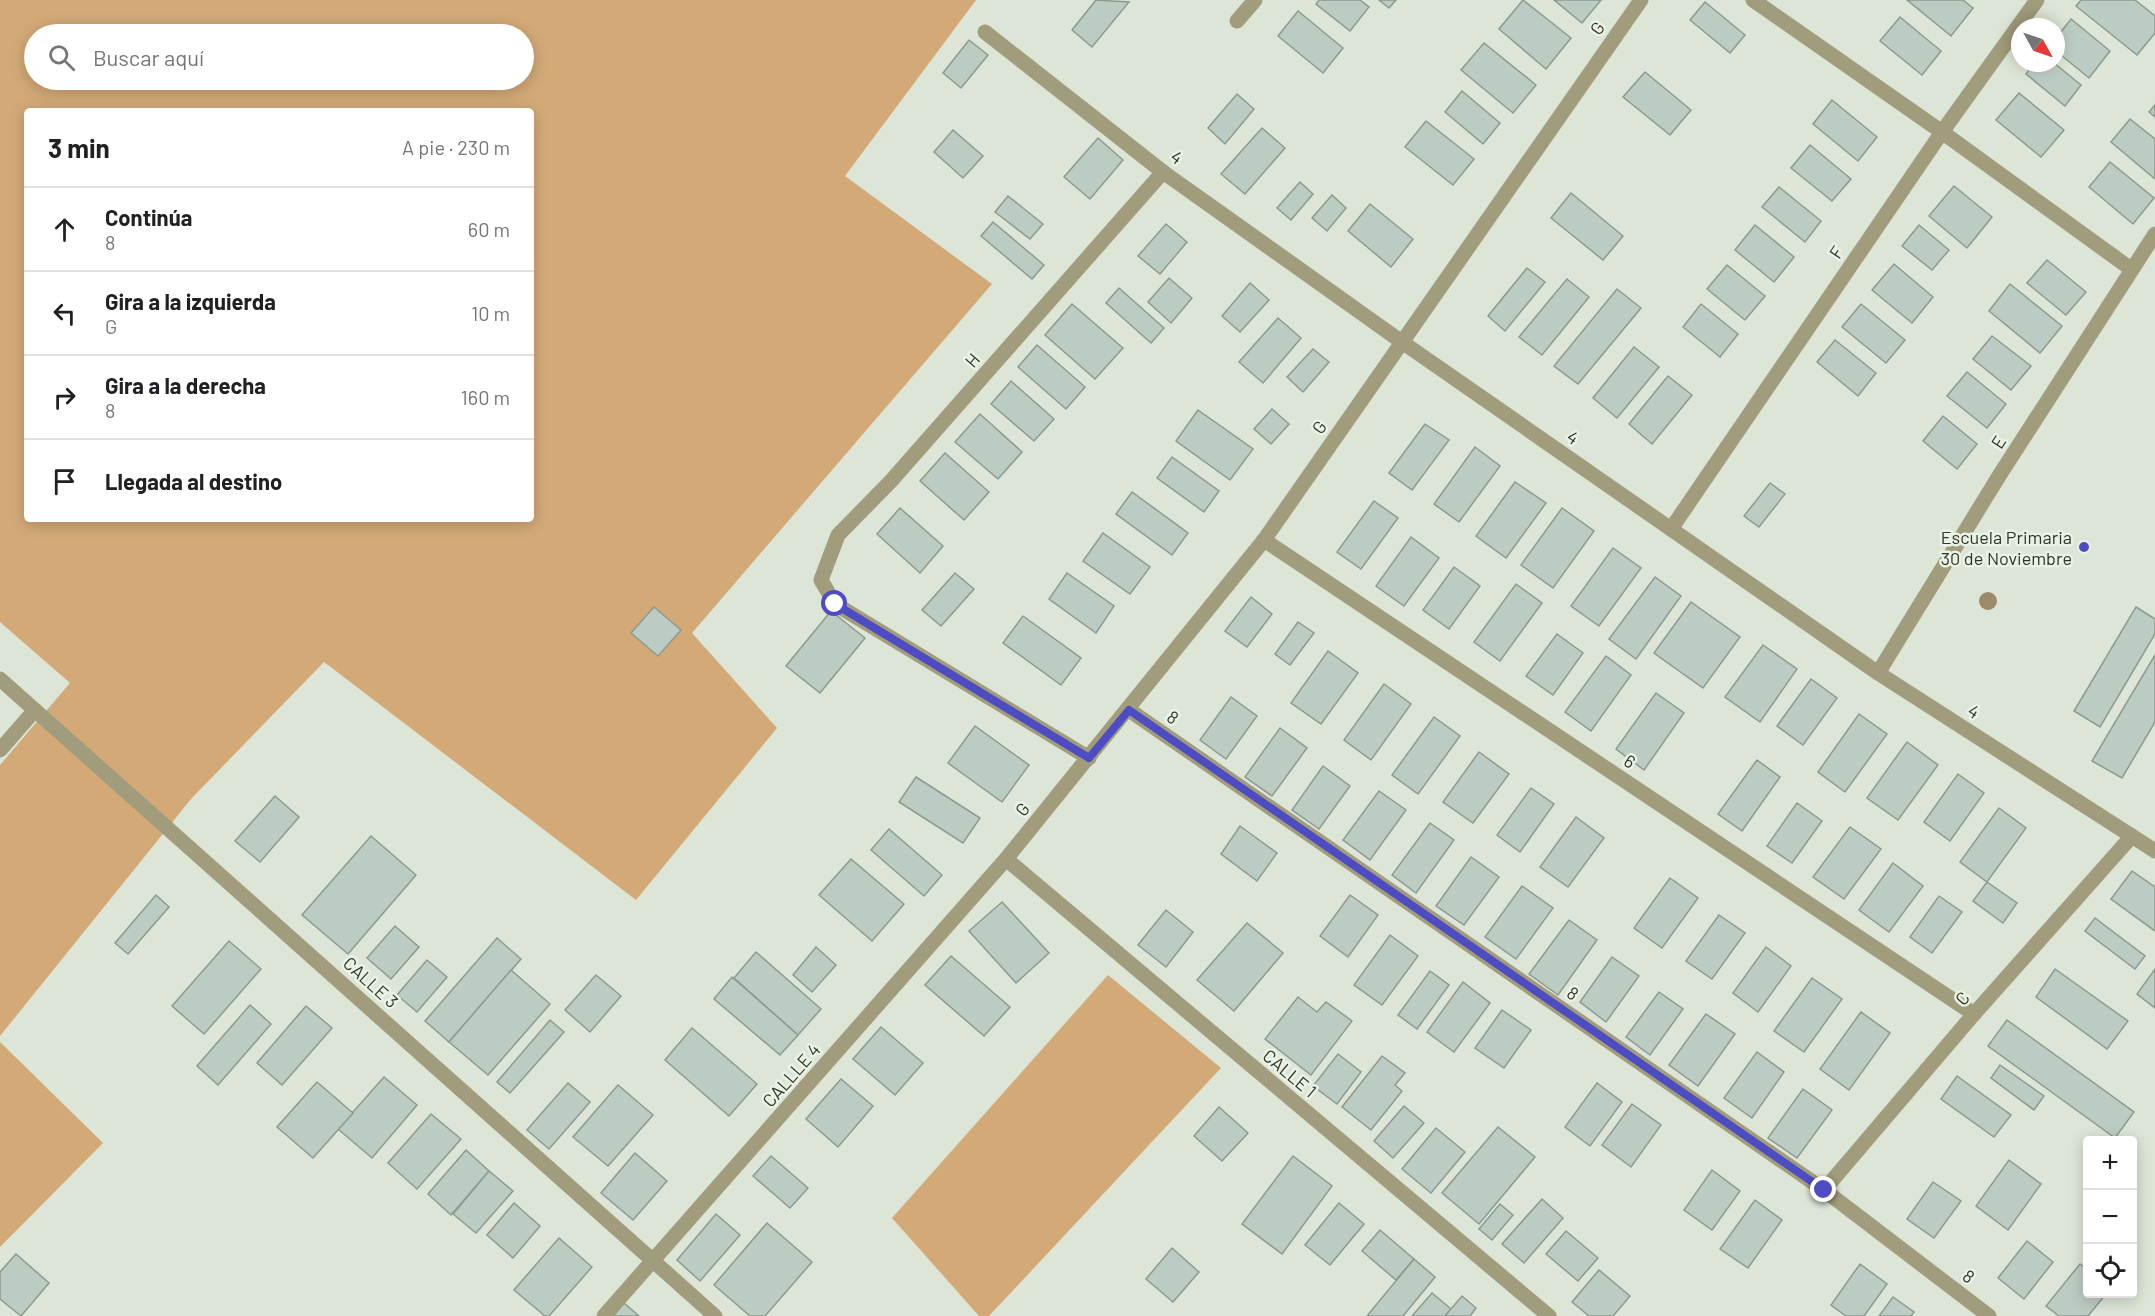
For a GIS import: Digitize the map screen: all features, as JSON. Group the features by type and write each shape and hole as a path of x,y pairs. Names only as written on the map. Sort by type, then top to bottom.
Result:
{"street":[{"path":"1237,21 1255,0"},
{"name":"G","path":"1006,859 1129,710 1264,540 1641,0"},
{"path":"1753,0 2131,268"},
{"name":"F","path":"1671,529 1942,132 2037,0"},
{"name":"4","path":"985,32 1163,172 1402,342 1878,673 2155,851"},
{"name":"H","path":"1089,758 835,604 821,580 838,535 891,481 1163,172"},
{"name":"E","path":"1878,673 2131,268 2155,234"},
{"name":"6","path":"1264,540 1974,1014"},
{"name":"CALLE 3","path":"0,679 716,1316"},
{"path":"0,750 35,710"},
{"name":"8","path":"1129,710 1824,1190 1989,1316"},
{"name":"C","path":"1824,1190 1974,1014 2132,836"},
{"name":"CALLLE 4","path":"604,1316 1006,859"},
{"name":"CALLE 1","path":"1006,859 1549,1316"}],"shaded area":[{"path":"0,0 976,0 845,176 992,284 692,633 777,728 636,900 324,662 191,799 0,1036 0,765 70,683 0,622"},
{"path":"1108,975 1221,1068 989,1316 979,1316 892,1218"},
{"path":"0,1042 103,1143 0,1247"}],"building":[{"path":"1096,0 1129,2 1092,47 1072,30"},
{"path":"1319,0 1360,0 1369,7 1350,31 1316,4"},
{"path":"1379,0 1396,0 1389,8"},
{"path":"1523,0 1571,38 1546,69 1499,29"},
{"path":"1554,0 1601,0 1582,23"},
{"path":"1907,0 1963,0 1973,8 1951,36"},
{"path":"2081,0 2135,0 2155,16 2155,33 2137,55 2076,6"},
{"path":"1705,2 1745,35 1730,53 1690,20"},
{"path":"1298,11 1343,48 1323,73 1278,36"},
{"path":"1900,17 1941,51 1922,75 1880,41"},
{"path":"2071,19 2110,51 2089,78 2065,58 2065,27"},
{"path":"969,40 988,55 961,88 943,73"},
{"path":"1484,43 1536,85 1513,113 1461,70"},
{"path":"1645,72 1691,110 1670,135 1623,97"},
{"path":"2028,72 2065,72 2081,85 2065,106 2026,74"},
{"path":"1462,91 1500,123 1483,144 1445,112"},
{"path":"2019,93 2064,130 2041,157 1996,120"},
{"path":"1237,94 1254,109 1225,144 1208,128"},
{"path":"1832,100 1877,137 1858,161 1813,124"},
{"path":"2155,105 2155,117 2149,112"},
{"path":"2130,119 2155,139 2155,179 2111,142"},
{"path":"1426,121 1474,159 1453,185 1405,147"},
{"path":"1262,128 1285,148 1245,194 1221,174"},
{"path":"953,130 983,156 963,178 934,152"},
{"path":"1098,138 1123,160 1090,199 1064,177"},
{"path":"1810,145 1851,179 1832,201 1791,168"},
{"path":"2110,162 2154,198 2133,224 2089,187"},
{"path":"1300,182 1313,194 1291,220 1277,208"},
{"path":"1954,186 1992,217 1967,248 1929,216"},
{"path":"1779,187 1821,221 1805,242 1762,207"},
{"path":"1571,193 1623,236 1603,260 1551,218"},
{"path":"1332,195 1346,208 1327,231 1312,218"},
{"path":"1008,196 1043,224 1030,239 995,212"},
{"path":"1370,204 1413,239 1391,267 1348,231"},
{"path":"993,222 1044,265 1032,279 981,236"},
{"path":"1166,224 1187,242 1160,274 1138,256"},
{"path":"1755,225 1794,257 1774,282 1735,250"},
{"path":"1919,225 1949,250 1932,270 1902,246"},
{"path":"2047,260 2086,292 2066,315 2027,283"},
{"path":"1894,264 1933,297 1912,323 1872,290"},
{"path":"1727,265 1765,296 1745,320 1707,289"},
{"path":"1527,268 1545,282 1505,331 1488,316"},
{"path":"1169,278 1192,298 1171,323 1148,302"},
{"path":"1567,279 1589,297 1542,355 1519,337"},
{"path":"1250,283 1269,300 1240,332 1222,316"},
{"path":"2010,284 2062,326 2040,353 1989,311"},
{"path":"1119,288 1164,328 1151,343 1106,303"},
{"path":"1617,289 1641,308 1578,384 1554,366"},
{"path":"1072,304 1123,348 1095,379 1045,335"},
{"path":"1701,304 1738,334 1720,357 1683,327"},
{"path":"1861,304 1905,340 1886,363 1842,327"},
{"path":"1278,318 1301,338 1263,383 1239,362"},
{"path":"1992,336 2031,366 2011,390 1973,359"},
{"path":"1835,340 1876,373 1858,396 1817,362"},
{"path":"1037,345 1085,387 1066,409 1018,367"},
{"path":"1634,347 1659,367 1617,418 1593,398"},
{"path":"1313,349 1329,362 1303,392 1287,377"},
{"path":"1967,372 2006,404 1987,428 1947,396"},
{"path":"1668,376 1692,395 1652,444 1629,424"},
{"path":"1011,381 1054,419 1034,441 991,404"},
{"path":"1272,409 1289,424 1271,444 1254,429"},
{"path":"1198,410 1253,449 1230,480 1176,441"},
{"path":"980,414 1022,452 998,479 955,442"},
{"path":"1943,416 1977,444 1957,469 1923,441"},
{"path":"1425,424 1449,440 1412,490 1389,473"},
{"path":"1475,447 1500,466 1459,522 1434,504"},
{"path":"945,453 989,492 964,520 920,481"},
{"path":"1172,457 1219,491 1204,512 1157,478"},
{"path":"1515,482 1546,503 1506,558 1476,536"},
{"path":"1770,483 1785,494 1759,527 1744,516"},
{"path":"1132,492 1188,533 1172,555 1116,514"},
{"path":"1374,501 1398,518 1361,569 1337,552"},
{"path":"900,508 943,546 920,573 877,534"},
{"path":"1562,508 1594,531 1553,588 1521,565"},
{"path":"1103,533 1150,567 1130,594 1083,561"},
{"path":"1411,537 1439,558 1404,606 1376,586"},
{"path":"1613,548 1641,568 1599,626 1571,606"},
{"path":"1454,567 1480,586 1449,629 1423,610"},
{"path":"955,573 974,589 941,626 922,610"},
{"path":"1067,573 1114,606 1096,633 1049,599"},
{"path":"1655,577 1681,596 1636,659 1609,639"},
{"path":"1516,584 1542,603 1500,661 1474,642"},
{"path":"1251,597 1272,614 1247,647 1225,631"},
{"path":"1691,602 1740,637 1703,688 1654,653"},
{"path":"654,607 681,630 658,656 631,633"},
{"path":"2136,607 2155,619 2155,634 2100,727 2074,711"},
{"path":"831,611 865,638 820,693 786,666"},
{"path":"1023,616 1081,658 1061,685 1003,643"},
{"path":"1298,622 1314,633 1290,665 1275,654"},
{"path":"1557,634 1583,653 1553,695 1526,676"},
{"path":"1763,645 1797,669 1760,722 1725,697"},
{"path":"1328,651 1358,673 1321,724 1291,703"},
{"path":"2155,655 2155,722 2122,778 2092,761"},
{"path":"1606,656 1631,675 1591,731 1565,712"},
{"path":"1811,679 1837,698 1803,745 1777,726"},
{"path":"1384,684 1411,704 1371,760 1344,740"},
{"path":"1656,693 1684,713 1644,770 1616,749"},
{"path":"1231,697 1257,716 1226,759 1200,740"},
{"path":"1859,714 1887,734 1845,792 1818,772"},
{"path":"1434,717 1460,736 1418,794 1392,775"},
{"path":"975,726 1029,765 1002,802 948,763"},
{"path":"1280,728 1307,748 1272,796 1245,777"},
{"path":"1907,742 1938,765 1898,820 1867,798"},
{"path":"1479,752 1509,774 1473,823 1443,802"},
{"path":"1757,760 1780,777 1742,831 1718,814"},
{"path":"1323,766 1350,786 1319,829 1292,810"},
{"path":"1958,774 1984,793 1950,841 1924,822"},
{"path":"916,777 980,818 963,843 899,802"},
{"path":"1531,788 1554,804 1520,852 1497,835"},
{"path":"1379,791 1406,810 1370,860 1343,840"},
{"path":"275,796 299,817 260,862 235,841"},
{"path":"1797,803 1822,821 1792,863 1767,846"},
{"path":"1999,808 2026,828 1987,882 1960,862"},
{"path":"1576,817 1604,838 1568,887 1540,867"},
{"path":"1430,823 1454,840 1416,893 1392,875"},
{"path":"1240,826 1277,853 1257,881 1221,854"},
{"path":"1850,827 1881,849 1844,899 1813,877"},
{"path":"889,829 942,875 924,896 871,850"},
{"path":"371,836 416,875 348,954 302,915"},
{"path":"1471,857 1499,877 1464,925 1436,906"},
{"path":"851,859 904,904 872,941 819,895"},
{"path":"1893,863 1923,886 1889,932 1859,910"},
{"path":"2132,871 2155,887 2155,931 2111,899"},
{"path":"1670,878 1698,898 1662,948 1634,928"},
{"path":"1987,882 2017,903 2003,923 1973,901"},
{"path":"1522,886 1553,908 1516,959 1485,937"},
{"path":"156,895 169,907 128,954 115,943"},
{"path":"1350,895 1378,915 1348,957 1320,936"},
{"path":"1939,896 1962,912 1932,953 1910,937"},
{"path":"1002,902 1049,953 1016,983 969,931"},
{"path":"1166,910 1193,932 1166,967 1138,945"},
{"path":"1719,915 1745,933 1712,979 1686,961"},
{"path":"2095,918 2145,956 2135,969 2085,931"},
{"path":"1569,920 1597,940 1558,995 1529,974"},
{"path":"1247,923 1283,953 1234,1011 1197,980"},
{"path":"395,926 419,947 391,979 367,958"},
{"path":"1390,935 1418,956 1382,1005 1354,985"},
{"path":"497,938 521,959 449,1042 425,1021"},
{"path":"229,941 261,969 204,1034 172,1006"},
{"path":"816,947 836,965 812,992 793,975"},
{"path":"1766,947 1791,966 1758,1012 1733,993"},
{"path":"756,952 821,1009 798,1035 734,978"},
{"path":"951,956 1010,1007 984,1036 925,985"},
{"path":"1612,957 1639,976 1606,1022 1580,1002"},
{"path":"427,960 447,977 417,1012 397,995"},
{"path":"2055,969 2128,1021 2107,1049 2036,997"},
{"path":"2155,969 2155,1008 2137,994"},
{"path":"511,970 550,1004 488,1075 449,1042"},
{"path":"1430,971 1449,985 1417,1029 1398,1015"},
{"path":"596,975 621,996 590,1032 565,1010"},
{"path":"732,977 798,1035 780,1055 714,999"},
{"path":"1812,978 1842,999 1804,1052 1774,1031"},
{"path":"1463,982 1490,1003 1454,1052 1427,1032"},
{"path":"1659,992 1683,1009 1650,1055 1626,1037"},
{"path":"1298,997 1317,1012 1326,1002 1352,1021 1311,1075 1265,1039"},
{"path":"250,1005 271,1024 218,1085 197,1066"},
{"path":"306,1006 332,1028 282,1085 257,1063"},
{"path":"1502,1010 1531,1030 1504,1068 1475,1048"},
{"path":"1861,1012 1890,1033 1849,1090 1820,1069"},
{"path":"1706,1014 1735,1034 1698,1086 1669,1065"},
{"path":"550,1020 564,1032 510,1093 497,1082"},
{"path":"2007,1020 2134,1112 2116,1136 2112,1136 1988,1046"},
{"path":"881,1027 923,1063 895,1095 853,1059"},
{"path":"692,1028 757,1084 729,1116 665,1060"},
{"path":"1757,1052 1784,1072 1752,1118 1724,1098"},
{"path":"1338,1054 1361,1072 1337,1104 1313,1086"},
{"path":"1382,1056 1405,1073 1395,1085 1402,1091 1371,1130 1342,1107"},
{"path":"2000,1065 2044,1096 2034,1110 1991,1078"},
{"path":"1957,1076 2011,1115 1994,1137 1941,1099"},
{"path":"384,1077 417,1105 372,1158 338,1129"},
{"path":"841,1079 873,1106 838,1147 806,1119"},
{"path":"317,1082 353,1113 313,1158 277,1127"},
{"path":"568,1083 590,1102 549,1149 527,1130"},
{"path":"1597,1083 1622,1102 1590,1146 1565,1127"},
{"path":"618,1085 653,1115 608,1166 573,1137"},
{"path":"1803,1089 1832,1110 1797,1158 1768,1138"},
{"path":"1632,1104 1661,1125 1631,1167 1602,1145"},
{"path":"1404,1106 1424,1123 1393,1158 1374,1141"},
{"path":"1219,1107 1248,1133 1222,1161 1194,1136"},
{"path":"431,1114 461,1139 417,1189 388,1163"},
{"path":"1498,1127 1535,1157 1479,1224 1442,1193"},
{"path":"1436,1128 1465,1152 1431,1193 1402,1169"},
{"path":"466,1150 489,1171 451,1215 428,1194"},
{"path":"635,1153 667,1181 633,1220 601,1193"},
{"path":"771,1156 808,1188 790,1208 753,1176"},
{"path":"1293,1156 1332,1186 1282,1254 1242,1224"},
{"path":"2009,1160 2041,1184 2008,1230 1976,1206"},
{"path":"1712,1170 1740,1191 1712,1230 1684,1210"},
{"path":"489,1171 513,1191 476,1233 453,1214"},
{"path":"1933,1182 1961,1201 1934,1238 1907,1219"},
{"path":"1542,1199 1563,1218 1524,1263 1502,1244"},
{"path":"1755,1200 1782,1220 1748,1268 1720,1249"},
{"path":"514,1203 540,1226 513,1258 487,1235"},
{"path":"1339,1203 1364,1224 1330,1265 1305,1245"},
{"path":"1500,1204 1513,1215 1492,1240 1479,1229"},
{"path":"716,1214 740,1235 700,1281 677,1260"},
{"path":"767,1223 812,1262 765,1316 750,1316 714,1285"},
{"path":"1380,1230 1414,1259 1396,1280 1362,1251"},
{"path":"1566,1231 1598,1258 1578,1281 1546,1254"},
{"path":"559,1238 592,1267 549,1316 545,1316 514,1290"},
{"path":"2027,1241 2053,1262 2024,1299 1998,1278"},
{"path":"1172,1248 1199,1272 1173,1302 1146,1279"},
{"path":"16,1254 49,1283 21,1316 0,1299 0,1272"},
{"path":"1414,1259 1435,1277 1403,1316 1367,1316"},
{"path":"1860,1264 1887,1284 1864,1316 1846,1316 1831,1305"},
{"path":"2080,1264 2083,1266 2083,1298 2103,1298 2088,1316 2059,1316 2046,1306"},
{"path":"1599,1270 1630,1296 1613,1316 1589,1316 1572,1302"},
{"path":"1432,1293 1451,1309 1445,1316 1412,1316"},
{"path":"1462,1296 1476,1308 1470,1316 1445,1316"},
{"path":"1893,1297 1914,1312 1911,1316 1879,1316"},
{"path":"624,1303 639,1316 613,1316"}],"place":[{"name":"Escuela Primaria 30 de Noviembre","path":"2084,547"}],"route":[{"path":"835,604 1089,758 1129,710 1824,1190"}]}
